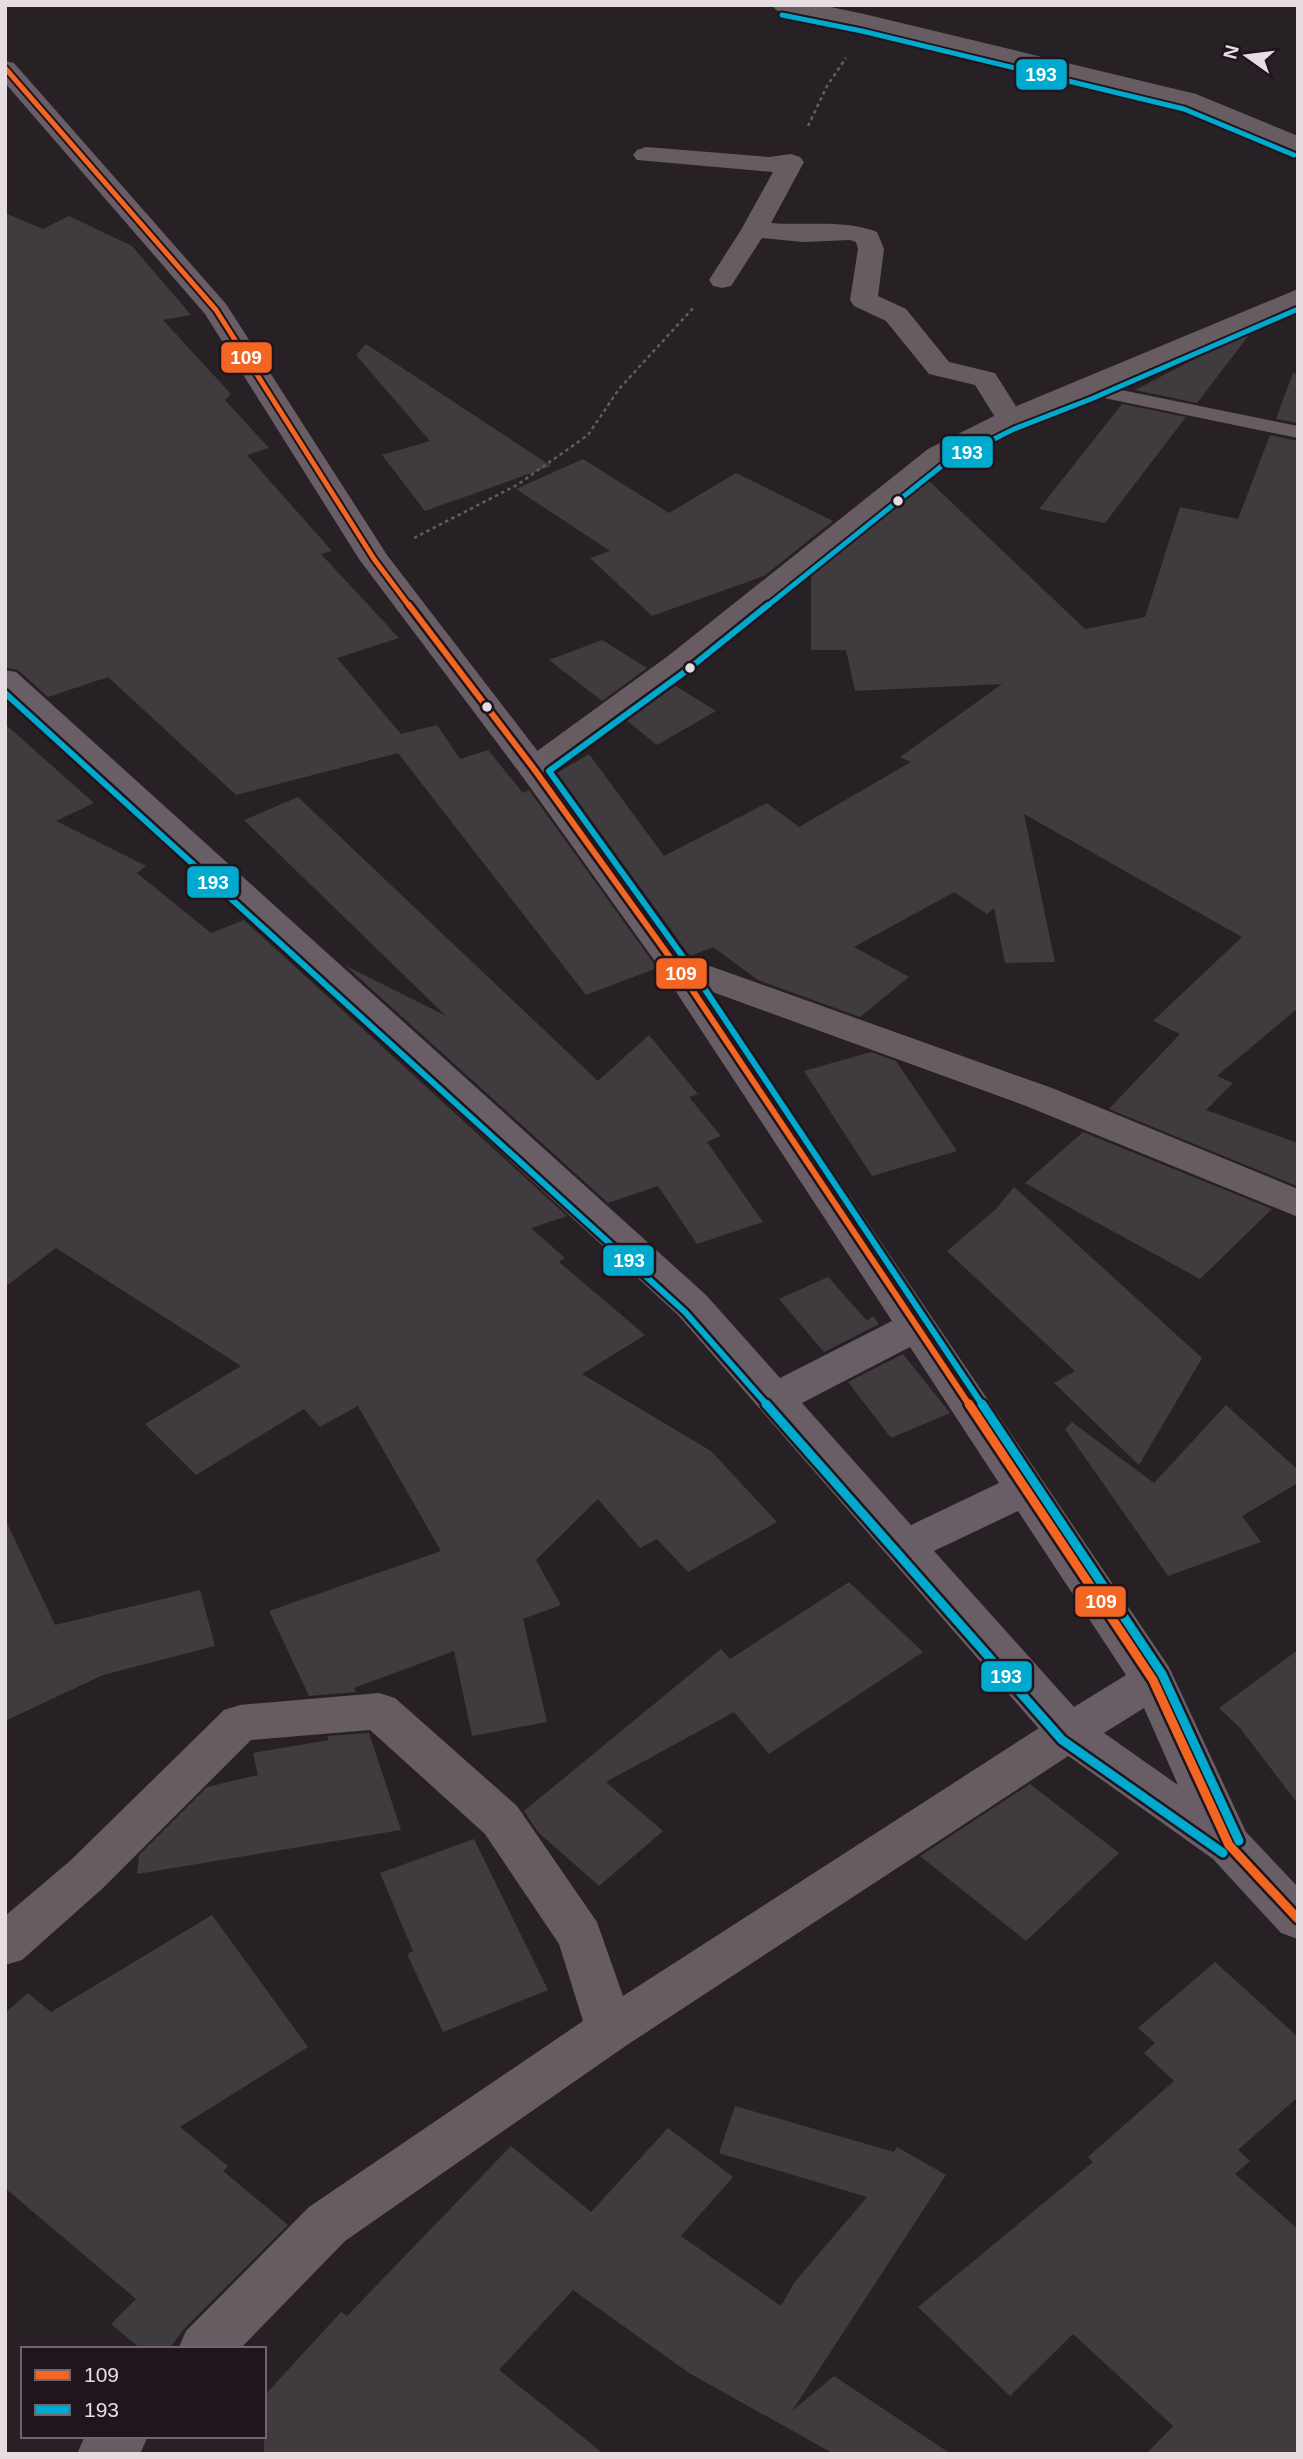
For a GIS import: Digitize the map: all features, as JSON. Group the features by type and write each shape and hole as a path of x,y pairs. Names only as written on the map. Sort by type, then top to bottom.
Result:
{"main road":[{"path":"5,68 216,310 374,559 534,769 679,970 1153,1680 1229,1845"},
{"path":"5,679 692,1305 1069,1732 1229,1845 1298,1919"},
{"path":"775,1399 916,1326"},
{"path":"905,1546 1026,1489"},
{"path":"1069,1732 1153,1680"}],"street":[{"path":"784,5 864,21 1187,99 1298,145"},
{"path":"646,155 769,164 791,162"},
{"path":"722,280 754,230 791,162"},
{"path":"754,230 803,234 854,232 868,238 871,249 864,300 896,315 939,368 985,379 1010,419"},
{"path":"534,769 679,663 939,455 1010,419 1087,389 1298,297"},
{"path":"679,970 695,973 1039,1097 1298,1205"},
{"path":"5,1945 87,1874 240,1723 379,1711 501,1820 580,1936 610,2031"},
{"path":"206,2347 327,2224 610,2031 1069,1732"},
{"path":"104,2454 119,2438"}],"lane":[{"path":"1087,389 1298,432"}],"path":[{"path":"791,162 827,86 847,57"},
{"path":"374,559 517,485 588,435 619,389 674,327 722,280"}],"building":[{"path":"5,213 43,229 69,216 132,246 191,315 163,320 231,394 225,400 269,448 247,455 332,551 321,554 399,638 337,658 401,734 437,725 460,759 488,750 523,793 529,790 657,968 586,995 398,753 236,795 108,677 48,697 18,670 5,667"},
{"path":"1253,330 1197,403 1135,390 1241,335"},
{"path":"366,344 551,466 425,511 382,455 430,441 356,355"},
{"path":"1293,373 1298,374 1298,423 1276,419"},
{"path":"1122,404 1186,417 1105,523 1039,509"},
{"path":"1270,435 1298,441 1298,1008 1217,1076 1233,1083 1206,1110 1298,1143 1297,1186 1109,1109 1180,1034 1153,1021 1242,937 1024,814 1055,962 1005,963 994,908 987,914 954,892 854,947 909,977 860,1017 758,980 713,947 690,956 557,773 589,754 664,856 767,803 799,827 911,762 900,757 1002,684 855,691 846,650 811,650 811,576 929,481 1085,629 1145,617 1180,507 1238,519"},
{"path":"583,459 669,513 736,473 833,521 764,576 652,616 590,558 610,551 516,489"},
{"path":"602,640 647,668 602,701 549,660"},
{"path":"674,685 716,711 657,745 626,720"},
{"path":"5,724 94,803 56,821 146,866 137,873 211,933 244,920 567,1216 531,1228 565,1258 559,1262 645,1335 582,1374 711,1451 777,1522 688,1572 657,1539 640,1548 598,1499 536,1560 561,1605 523,1619 547,1722 472,1736 454,1651 354,1688 356,1692 309,1696 269,1611 441,1551 358,1406 320,1427 304,1409 196,1475 145,1424 241,1366 56,1248 5,1287"},
{"path":"298,797 598,1081 649,1035 698,1094 689,1097 721,1136 707,1142 763,1222 697,1244 658,1186 608,1203 346,966 446,1016 244,820"},
{"path":"871,1052 896,1061 957,1151 872,1176 804,1071"},
{"path":"1083,1132 1272,1209 1200,1279 1025,1183"},
{"path":"1014,1187 1202,1358 1139,1465 1054,1383 1075,1371 947,1251 996,1209"},
{"path":"828,1277 867,1321 873,1316 879,1324 824,1352 779,1299"},
{"path":"903,1354 950,1413 891,1438 848,1382"},
{"path":"1226,1405 1298,1470 1298,1483 1242,1516 1261,1542 1168,1576 1065,1429 1072,1422 1154,1483"},
{"path":"5,1519 55,1625 200,1590 215,1646 103,1675 5,1721"},
{"path":"849,1582 923,1652 769,1754 734,1712 606,1782 663,1831 599,1886 538,1832 524,1811 721,1649 730,1659"},
{"path":"1298,1650 1298,1804 1240,1728 1219,1708"},
{"path":"369,1733 401,1830 137,1874 139,1855 207,1787 258,1775 253,1753 329,1740 327,1736"},
{"path":"1030,1784 1119,1853 1026,1941 920,1856"},
{"path":"474,1839 548,1990 443,2032 407,1954 413,1951 380,1873"},
{"path":"212,1915 308,2047 180,2127 228,2166 223,2171 288,2225 184,2329 170,2347 139,2347 111,2324 136,2299 5,2188 5,2013 28,1993 51,2012"},
{"path":"1215,1962 1298,2037 1298,2097 1238,2150 1250,2161 1235,2174 1298,2229 1298,2454 1146,2454 1173,2426 1073,2334 1010,2396 918,2307 1093,2162 1088,2157 1174,2081 1144,2053 1155,2043 1138,2028"},
{"path":"735,2106 894,2152 897,2147 946,2175 792,2411 834,2376 951,2454 834,2454 689,2373 573,2290 499,2370 604,2454 264,2454 266,2394 341,2312 347,2316 511,2146 591,2212 668,2128 733,2177 681,2236 781,2306 794,2283 867,2197 719,2153"}],"transit line":[{"name":"193","path":"782,15 862,31 1184,109 1294,155"},
{"name":"109","path":"5,68 216,310 374,559 534,769 679,970 1153,1680 1229,1845 1298,1919"},
{"name":"193","path":"1239,1841 1162,1674 688,964 549,771 686,671 944,464 1014,429 1091,399 1298,309"},
{"name":"193","path":"5,693 685,1312 1062,1740 1223,1853"}]}
